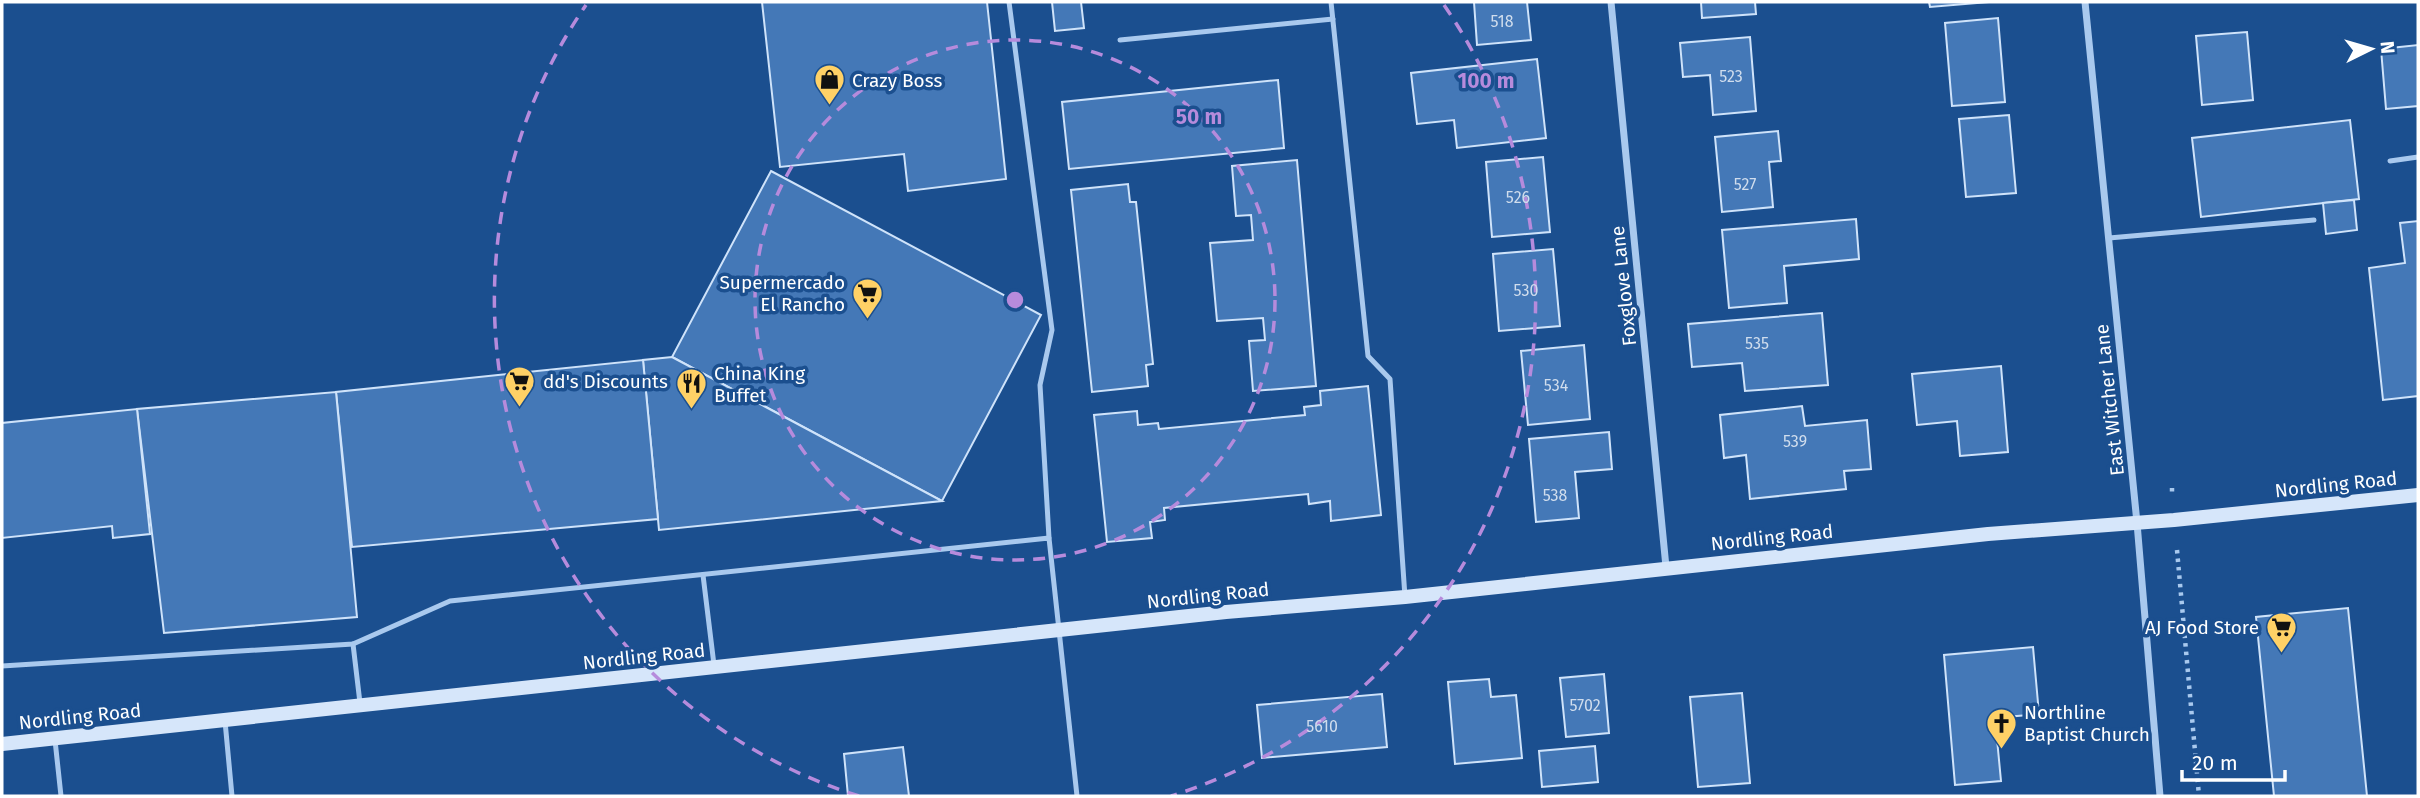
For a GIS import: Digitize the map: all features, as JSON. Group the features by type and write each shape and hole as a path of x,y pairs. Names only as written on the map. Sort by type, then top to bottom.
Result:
{"street":[{"name":"Foxglove Lane","path":"1611,2 1666,567"},
{"name":"East Witcher Lane","path":"2085,2 2137,523 2160,796"},
{"name":"Nordling Road","path":"2,744 1226,612 1405,597 1988,534 2137,523 2418,495"}],"lane":[{"path":"1009,2 1052,330 1040,385 1049,538 1077,796"},
{"path":"1331,2 1368,356 1390,379 1405,597"},
{"path":"1120,40 1333,19"},
{"path":"2390,161 2418,158"},
{"path":"2109,238 2314,220"},
{"path":"2,666 353,644 450,601 1049,538"},
{"path":"703,575 714,667"},
{"path":"353,644 360,706"},
{"path":"225,721 232,796"},
{"path":"55,738 61,796"}],"path":[{"path":"2172,488 2172,496"},
{"path":"2177,550 2199,796"}],"building":[{"path":"762,2 987,2 1006,179 908,191 904,154 780,167"},
{"path":"1052,2 1081,2 1084,28 1055,31"},
{"path":"1474,2 1527,2 1531,40 1477,45"},
{"path":"1701,2 1755,2 1756,14 1702,18"},
{"path":"1929,2 1989,2 1930,7"},
{"path":"1998,18 2005,102 1952,106 1945,23"},
{"path":"2247,32 2253,100 2202,105 2196,36"},
{"path":"1750,37 1756,111 1713,115 1710,75 1683,77 1680,43"},
{"path":"2418,45 2418,106 2386,109 2381,49"},
{"path":"1537,59 1546,138 1457,148 1454,120 1417,124 1411,73"},
{"path":"1278,80 1284,148 1069,169 1062,102"},
{"path":"2009,115 2016,193 1966,197 1959,119"},
{"path":"2350,120 2359,199 2201,217 2192,138"},
{"path":"1778,131 1781,161 1769,162 1773,207 1722,212 1715,137"},
{"path":"1543,157 1550,232 1492,237 1486,162"},
{"path":"1297,160 1316,386 1253,391 1249,341 1265,340 1263,318 1217,321 1210,243 1253,240 1251,215 1236,216 1232,166"},
{"path":"771,171 1041,315 942,501 672,357"},
{"path":"1128,184 1130,202 1136,202 1153,364 1146,365 1148,386 1092,392 1071,190"},
{"path":"2354,200 2357,230 2326,234 2323,203"},
{"path":"1856,219 1859,259 1784,266 1787,303 1729,308 1722,230"},
{"path":"2418,221 2418,396 2383,400 2369,268 2405,263 2400,223"},
{"path":"1553,249 1560,326 1499,331 1493,254"},
{"path":"1822,313 1828,385 1745,391 1742,363 1692,367 1688,324"},
{"path":"1584,345 1590,419 1528,425 1521,351"},
{"path":"672,357 942,501 659,530 643,360"},
{"path":"643,360 658,519 352,547 336,392"},
{"path":"2001,366 2008,452 1960,456 1957,421 1917,425 1912,374"},
{"path":"1368,386 1381,515 1331,521 1330,501 1309,504 1308,494 1164,508 1165,520 1150,522 1152,538 1107,542 1094,415 1137,411 1138,425 1158,423 1159,429 1305,415 1304,407 1321,405 1320,391"},
{"path":"336,392 357,617 164,633 137,409"},
{"path":"1802,406 1805,426 1867,420 1871,469 1844,471 1846,489 1750,499 1746,455 1724,458 1720,415"},
{"path":"137,409 150,534 113,538 112,526 2,538 2,423"},
{"path":"1609,432 1612,469 1575,472 1579,518 1536,522 1529,439"},
{"path":"2348,608 2367,796 2274,796 2256,617"},
{"path":"2033,647 2039,714 1995,718 2001,781 1955,785 1944,655"},
{"path":"1604,674 1609,733 1566,737 1560,678"},
{"path":"1489,679 1491,697 1516,695 1522,758 1455,764 1448,682"},
{"path":"1742,693 1750,783 1698,787 1690,697"},
{"path":"1382,694 1387,747 1262,758 1257,705"},
{"path":"1595,746 1598,782 1542,787 1539,751"},
{"path":"903,747 909,796 848,796 844,754"}],"place":[{"name":"Crazy Boss","path":"829,107"},
{"name":"Supermercado El Rancho","path":"868,320"},
{"name":"dd's Discounts","path":"520,408"},
{"name":"China King Buffet","path":"691,411"},
{"name":"AJ Food Store","path":"2282,654"},
{"name":"Northline Baptist Church","path":"2001,750"}]}
